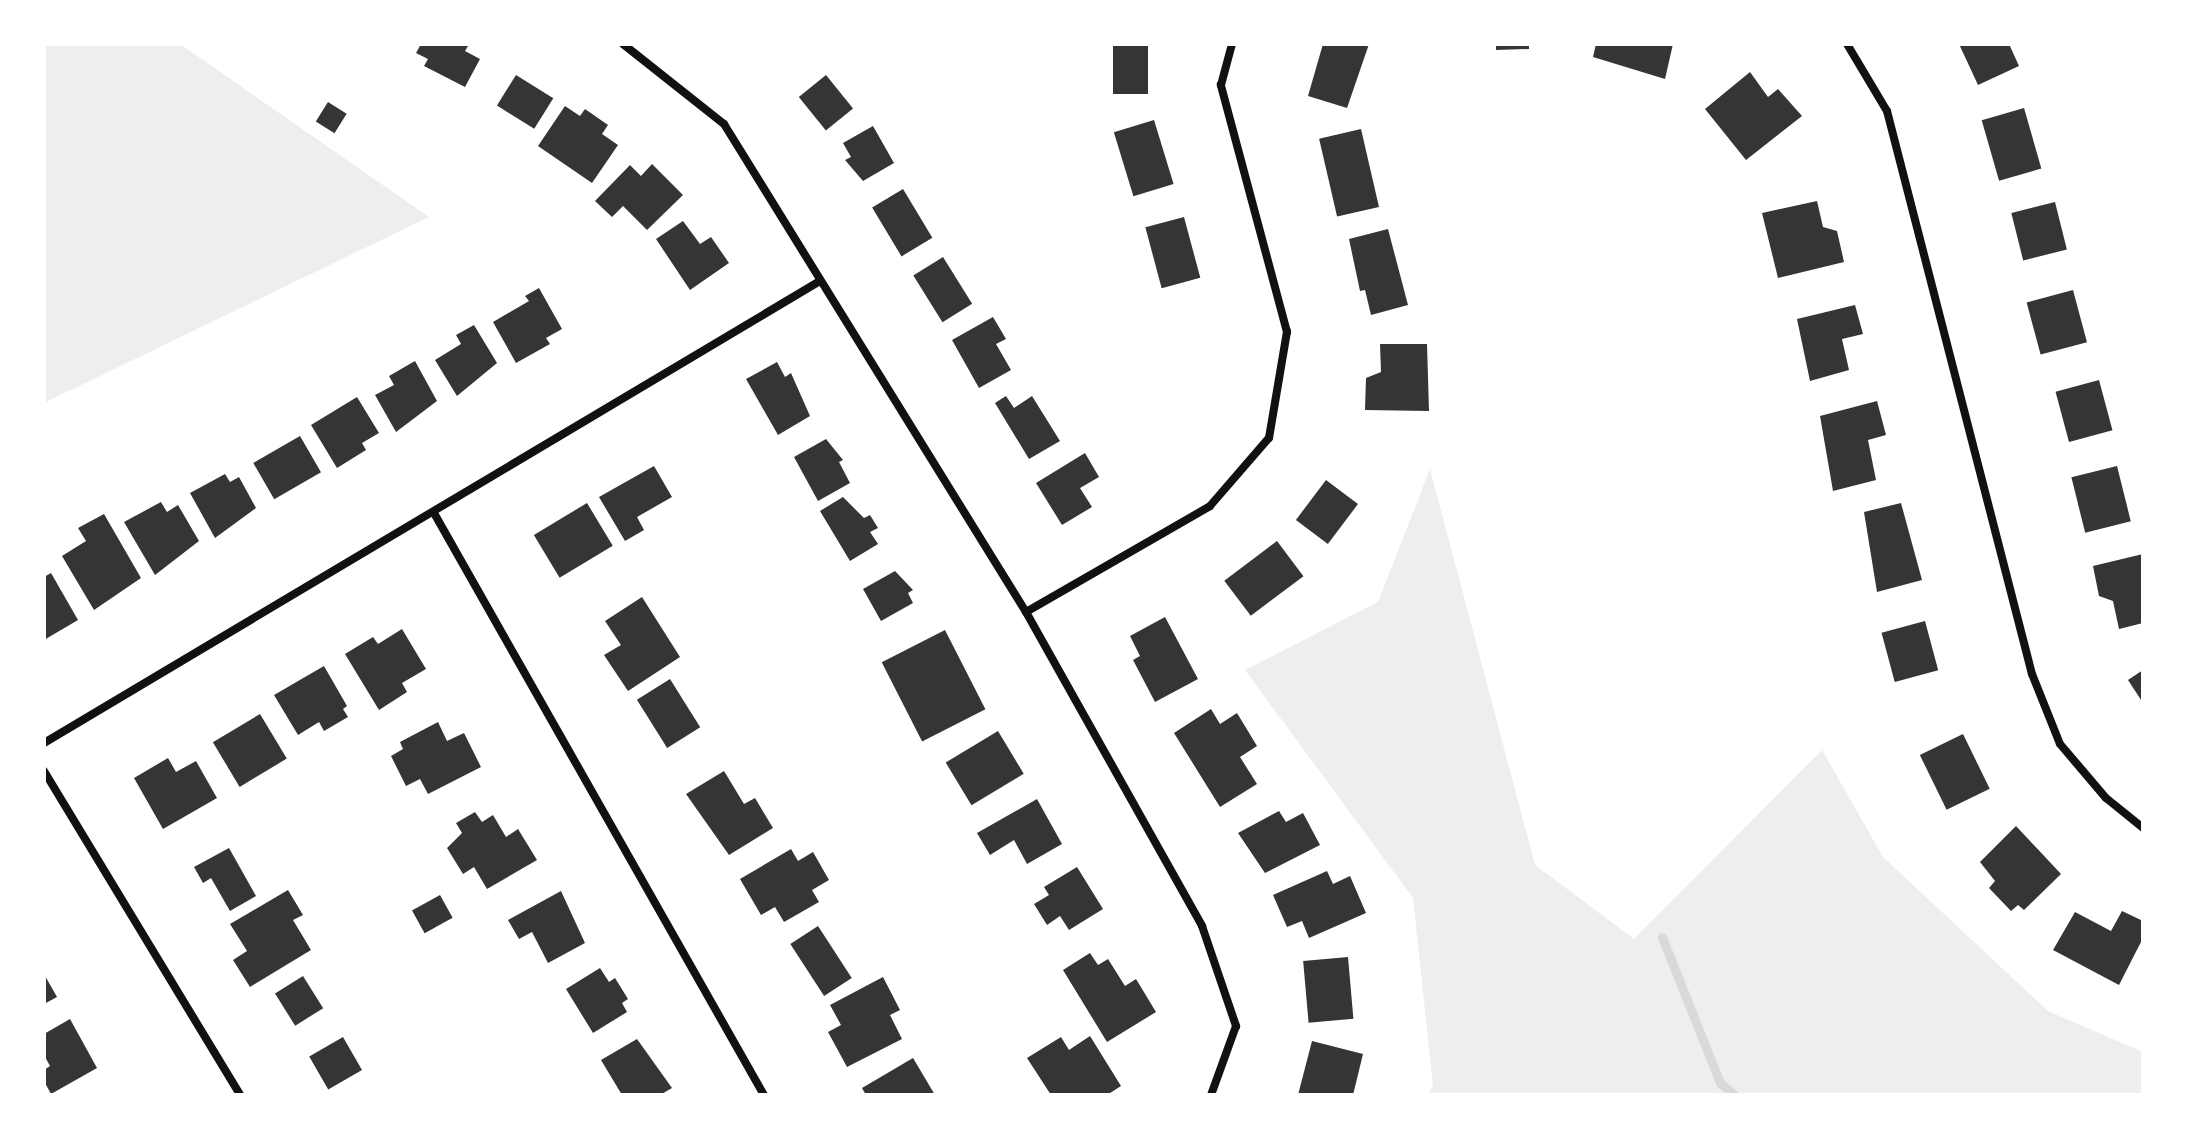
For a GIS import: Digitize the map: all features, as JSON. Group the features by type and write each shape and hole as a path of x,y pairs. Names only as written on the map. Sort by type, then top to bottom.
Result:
{"street":[{"path":"623,44 724,124 1026,612 1202,926 1236,1026 1211,1095"},
{"path":"1026,612 1210,506 1269,438 1287,332 1221,85 1232,44"},
{"path":"1847,44 1887,111 2032,674 2060,744 2106,798 2143,828"},
{"path":"44,743 820,281"},
{"path":"434,513 764,1095"},
{"path":"44,771 240,1095"}],"shaded area":[{"path":"44,44 180,44 429,217 44,403"},
{"path":"1430,469 1535,865 1634,939 1822,750 1883,857 2048,1011 2143,1052 2143,1095 1428,1095 1433,1085 1413,898 1245,670 1378,602"}],"building":[{"path":"421,44 468,46 465,51 480,59 465,87 424,66 428,59 416,53"},
{"path":"1113,44 1148,44 1148,94 1113,94"},
{"path":"1323,44 1369,44 1347,108 1308,96"},
{"path":"1496,44 1529,44 1529,49 1496,50"},
{"path":"1596,44 1673,44 1665,79 1593,57"},
{"path":"1959,44 2009,44 2019,66 1978,85"},
{"path":"1750,72 1768,97 1778,89 1802,116 1746,160 1705,109"},
{"path":"516,75 553,98 534,129 497,106"},
{"path":"826,75 853,108 826,130 799,97"},
{"path":"328,102 347,114 334,133 316,122"},
{"path":"565,106 580,116 585,109 608,125 602,134 618,145 592,183 538,146"},
{"path":"2024,108 2041,169 1999,181 1982,120"},
{"path":"1154,120 1174,184 1133,196 1114,132"},
{"path":"873,126 894,163 863,181 845,160 851,157 843,143"},
{"path":"1361,129 1379,207 1337,217 1319,139"},
{"path":"652,164 683,195 647,230 623,206 612,217 595,201 630,165 641,176"},
{"path":"903,189 932,238 901,256 872,208"},
{"path":"1817,201 1823,227 1837,231 1844,262 1778,278 1762,213"},
{"path":"2055,202 2067,250 2023,260 2011,213"},
{"path":"1184,217 1200,278 1162,288 1145,227"},
{"path":"683,221 700,244 711,237 729,263 690,290 656,239"},
{"path":"1388,229 1408,305 1371,315 1365,290 1360,291 1349,239"},
{"path":"943,257 972,304 942,322 913,276"},
{"path":"539,288 562,329 546,338 550,344 516,363 493,322 529,301 525,296"},
{"path":"2073,290 2087,342 2041,355 2027,302"},
{"path":"1855,305 1863,334 1842,339 1849,370 1810,381 1797,319"},
{"path":"993,317 1006,339 996,344 1011,370 979,388 952,340"},
{"path":"474,325 497,363 457,396 435,360 461,344 456,335"},
{"path":"1380,344 1427,344 1429,411 1365,410 1366,378 1381,372"},
{"path":"415,361 437,401 396,432 375,395 394,385 389,376"},
{"path":"777,362 785,377 791,373 810,416 778,435 746,379"},
{"path":"2099,380 2112,430 2069,442 2056,392"},
{"path":"1006,396 1014,408 1032,396 1060,441 1029,459 995,403"},
{"path":"357,397 379,433 362,443 366,450 337,468 311,425"},
{"path":"1877,401 1886,435 1868,440 1876,480 1833,491 1820,416"},
{"path":"300,436 321,472 274,499 253,463"},
{"path":"826,439 843,460 839,462 850,483 818,501 794,457"},
{"path":"1085,453 1099,477 1080,488 1092,507 1062,525 1036,483"},
{"path":"654,466 672,497 637,517 644,530 625,541 599,497"},
{"path":"2117,466 2131,521 2085,533 2071,477"},
{"path":"225,474 230,482 239,477 256,508 215,538 190,493"},
{"path":"1326,480 1358,504 1328,544 1296,520"},
{"path":"843,497 864,518 870,515 878,528 870,532 878,544 850,561 820,511"},
{"path":"161,502 167,512 178,505 199,541 155,575 124,522"},
{"path":"587,503 613,546 560,578 534,535"},
{"path":"1901,503 1922,580 1877,592 1864,512"},
{"path":"104,514 141,578 94,610 62,556 86,541 78,528"},
{"path":"1277,541 1303,576 1251,616 1224,581"},
{"path":"2143,554 2143,623 2119,629 2113,601 2099,596 2093,566"},
{"path":"895,571 913,590 908,593 913,603 881,621 863,589"},
{"path":"51,573 78,620 44,640 44,577"},
{"path":"642,597 680,657 628,691 604,655 621,645 605,621"},
{"path":"1165,617 1198,679 1155,702 1133,660 1140,656 1130,636"},
{"path":"1925,621 1938,670 1895,682 1882,633"},
{"path":"402,629 426,669 402,683 407,692 379,710 345,654 373,637 378,644"},
{"path":"945,630 985,709 922,742 882,662"},
{"path":"324,666 347,706 343,709 348,717 324,731 319,722 298,735 274,695"},
{"path":"2143,670 2143,703 2128,680"},
{"path":"670,679 700,727 667,748 637,700"},
{"path":"1211,709 1220,724 1237,713 1257,746 1240,757 1257,784 1220,807 1174,733"},
{"path":"260,714 287,759 240,787 213,742"},
{"path":"438,722 447,741 464,733 481,767 428,794 420,779 406,786 391,756 403,749 400,742"},
{"path":"998,731 1024,774 971,805 946,762"},
{"path":"1963,734 1990,789 1947,810 1920,755"},
{"path":"168,758 176,772 196,761 217,798 163,829 134,778"},
{"path":"724,771 744,804 755,798 773,828 729,855 686,794"},
{"path":"1037,799 1062,844 1027,864 1014,840 990,855 977,833"},
{"path":"1279,811 1286,822 1303,813 1320,845 1265,873 1238,833"},
{"path":"475,812 482,822 493,815 506,837 518,829 537,860 487,889 474,867 463,874 447,848 462,833 456,823"},
{"path":"2016,826 2061,874 2024,910 2018,905 2011,911 1989,888 1995,881 1980,862"},
{"path":"229,848 256,896 230,911 211,878 203,883 194,867"},
{"path":"791,849 798,861 813,852 829,880 812,890 819,902 784,922 775,907 761,915 740,879"},
{"path":"1077,867 1103,909 1069,930 1060,916 1047,925 1034,904 1049,895 1044,887"},
{"path":"1327,871 1333,884 1350,876 1366,913 1309,938 1302,921 1287,927 1273,895"},
{"path":"288,890 303,915 293,920 311,950 250,987 233,960 247,951 230,924"},
{"path":"561,891 585,943 548,963 532,932 519,939 508,920"},
{"path":"440,895 453,918 425,933 412,911"},
{"path":"2122,911 2143,921 2143,938 2119,985 2053,950 2075,912 2111,931"},
{"path":"818,926 852,978 824,996 790,944"},
{"path":"1090,953 1098,965 1108,959 1125,986 1136,979 1156,1012 1107,1042 1063,970"},
{"path":"1348,957 1353,1019 1309,1023 1303,961"},
{"path":"600,968 609,982 615,978 628,999 622,1003 627,1012 593,1033 566,989"},
{"path":"44,974 57,997 44,1004"},
{"path":"303,976 323,1008 295,1026 275,993"},
{"path":"883,977 900,1010 890,1015 902,1039 847,1067 828,1032 841,1025 830,1005"},
{"path":"70,1019 97,1068 51,1094 44,1081 44,1070 50,1066 44,1055 44,1034"},
{"path":"1090,1036 1121,1086 1107,1095 1051,1095 1027,1058 1061,1037 1069,1050"},
{"path":"343,1037 362,1070 328,1089 309,1056"},
{"path":"637,1039 672,1088 660,1095 622,1095 601,1060"},
{"path":"1312,1041 1363,1054 1353,1095 1298,1095"},
{"path":"913,1058 935,1095 866,1095 862,1088"}],"waterway":[{"path":"1662,937 1720,1083 1735,1095"}]}
